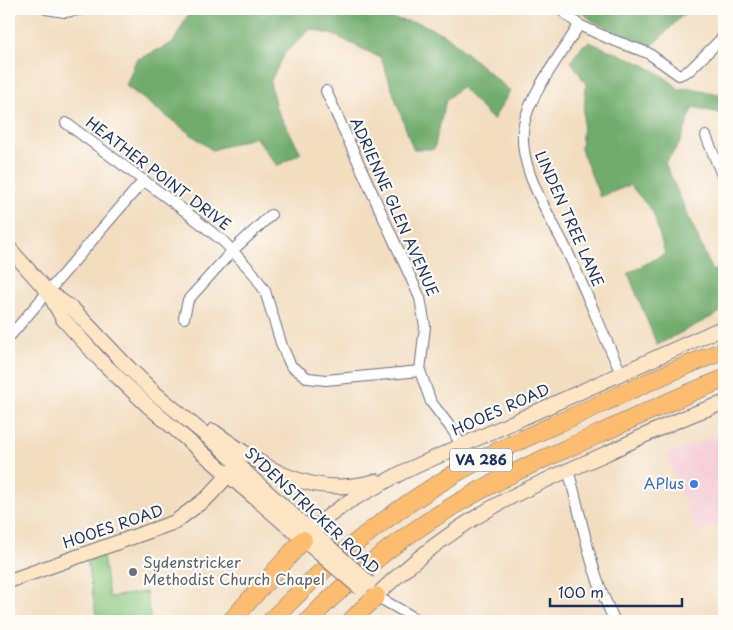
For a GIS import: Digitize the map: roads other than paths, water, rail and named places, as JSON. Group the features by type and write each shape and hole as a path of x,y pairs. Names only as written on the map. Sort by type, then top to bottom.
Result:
{"highway":[{"name":"VA 286","path":"271,621 310,582 359,540 406,505 457,473 519,441 685,366 724,351"},
{"name":"VA 286","path":"308,621 342,588 385,552 418,528 466,498 522,469 724,379"},
{"path":"231,621 307,536"},
{"path":"350,621 369,589"}],"main road":[{"name":"SYDENSTRICKER ROAD","path":"9,248 48,292 64,319 107,366 148,406 233,470 369,589"},
{"name":"SYDENSTRICKER ROAD","path":"48,292 73,309 156,394 220,447 233,470"},
{"name":"HOOES ROAD","path":"307,536 348,502 403,472 724,326"},
{"path":"156,394 187,412 270,469 295,480 318,486 349,486 374,482 403,472"},
{"path":"369,589 411,564 470,522 512,497 672,423 724,402"},
{"name":"HOOES ROAD","path":"9,581 169,525 194,510 214,492 233,470"}],"street":[{"path":"46,9 65,12 83,9"},
{"path":"560,9 579,25 648,53 680,74 690,70 724,36"},
{"name":"LINDEN TREE LANE","path":"579,25 532,100 524,126 522,150 532,182 569,256 621,374"},
{"name":"ADRIENNE GLEN AVENUE","path":"326,91 420,298 425,326 420,371 431,402 454,432 461,446"},
{"name":"HEATHER POINT DRIVE","path":"66,123 224,242 253,273 265,291 282,346 291,366 308,378 326,380 420,371"},
{"path":"706,136 724,180"},
{"path":"9,337 144,180"},
{"path":"184,318 188,300 232,251 272,215"},
{"path":"568,470 595,576 604,600 615,621"},
{"path":"369,589 420,621"}],"place":[{"name":"APlus","path":"694,484"},
{"name":"Sydenstricker Methodist Church Chapel","path":"133,572"}]}
